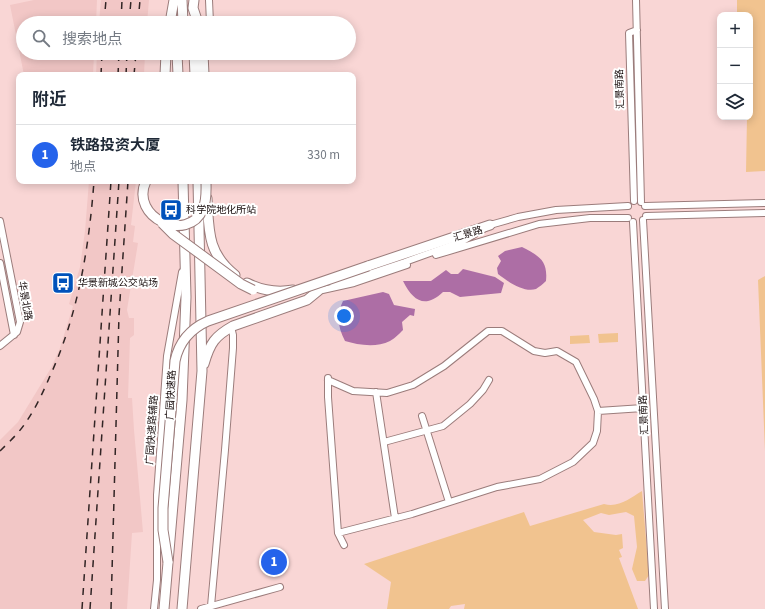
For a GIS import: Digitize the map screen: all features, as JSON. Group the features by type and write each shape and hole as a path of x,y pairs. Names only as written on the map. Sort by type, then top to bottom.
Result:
{"highway":[{"path":"171,16 174,0"},
{"path":"174,0 175,16"},
{"path":"182,0 183,16"},
{"path":"193,3 194,16"},
{"path":"193,3 196,16"},
{"path":"165,72 166,60"},
{"path":"177,60 178,72"},
{"path":"184,60 184,72"},
{"path":"194,60 194,72"},
{"path":"203,60 204,72"},
{"path":"145,184 144,199 148,210 173,234 241,284 266,294 278,295 295,294 317,288"},
{"name":"广园快速路","path":"164,609 183,392 186,297 183,184"},
{"path":"182,609 202,371 198,184"},
{"path":"206,184 209,234 217,256 233,274 254,289"},
{"path":"158,220 175,226 189,222 203,210 206,195"},
{"path":"168,562 163,530 163,511 175,361 179,348 187,334 208,322 490,225"},
{"path":"202,371 208,350 217,336 231,327 307,300 317,288"}],"street":[{"path":"209,0 210,16"},
{"name":"汇景南路","path":"636,0 643,204"},
{"name":"汇景南路","path":"634,202 629,33 637,30"},
{"path":"765,203 643,204 634,202 628,206 626,212 628,218 633,222 637,222 645,218 765,213"},
{"path":"643,204 647,210 645,218"},
{"name":"汇景路","path":"317,288 357,278 405,262 463,241 490,225 518,217 556,210 628,206"},
{"name":"汇景路","path":"317,288 365,280 439,253 539,224 590,218 628,218"},
{"name":"汇景南路","path":"645,218 665,609"},
{"name":"华景北路","path":"0,221 20,326 14,335"},
{"name":"汇景南路","path":"633,222 654,609"},
{"name":"广园快速路辅路","path":"154,609 157,580 157,495 167,356 186,255"},
{"name":"华景北路","path":"0,263 14,335"},
{"path":"211,606 226,437 233,335 231,327"},
{"path":"338,533 395,518 497,487 540,479 573,462 592,443 597,431 598,411 594,399 576,362 557,351 545,353 534,351 502,331 488,331 444,366 413,386 387,393 353,391 328,379 338,533 344,545"},
{"path":"0,346 14,335"},
{"path":"384,442 443,426 470,404 483,390 489,380"},
{"path":"376,392 395,518"},
{"path":"598,411 644,408"},
{"path":"422,416 428,431 449,502"},
{"path":"201,609 280,587"}],"shaded area":[{"path":"34,0 97,0 96,16 16,16 16,35 10,5"},
{"path":"101,0 149,0 148,16 100,16"},
{"path":"737,0 765,0 765,171 746,172 747,120 753,120 753,12 737,12"},
{"path":"21,60 94,60 93,72 23,72"},
{"path":"97,60 145,60 144,72 96,72"},
{"path":"89,184 136,184 131,225 135,226 133,242 138,243 127,310 129,318 134,318 134,335 130,338 128,398 132,398 143,532 132,533 127,609 0,609 0,440 18,422 51,368 60,348 73,306 69,304 80,267"},
{"path":"522,247 538,256 544,263 546,281 536,289 531,290 521,288 498,274 497,268 501,261 498,256 505,251"},
{"path":"463,269 495,277 504,283 501,293 460,297 450,292 443,292 431,300 425,301 415,298 403,281 431,281 446,270 451,274 458,274"},
{"path":"765,276 765,451 758,280"},
{"path":"383,292 389,294 394,305 415,309 414,316 410,315 402,322 403,330 393,339 385,343 379,345 367,345 345,341 339,326 339,311 343,301"},
{"path":"618,333 618,342 599,343 598,334"},
{"path":"589,335 590,343 570,344 570,336"},
{"path":"642,491 649,575 645,581 637,581 632,569 637,547 634,516 626,512 609,515 601,513 583,520 594,532 616,535 622,534 623,548 619,550 622,557 619,558 638,609 464,609 465,604 451,606 449,609 387,609 391,582 364,564 524,512 530,526 604,504 615,505"}],"railway":[{"path":"105,16 106,0"},
{"path":"121,16 122,0"},
{"path":"130,16 131,0"},
{"path":"139,16 140,0"},
{"path":"101,72 102,60"},
{"path":"118,72 119,60"},
{"path":"126,72 127,60"},
{"path":"134,72 135,60"},
{"path":"0,451 14,437 30,417 45,388 60,353 81,281 89,231 94,184"},
{"path":"82,609 111,184"},
{"path":"90,609 119,184"},
{"path":"111,609 119,315 128,184"}],"place":[{"name":"科学院地化所站","path":"171,210"},
{"name":"华景新城公交站场","path":"63,283"},
{"name":"铁路投资大厦","path":"274,562"}]}
